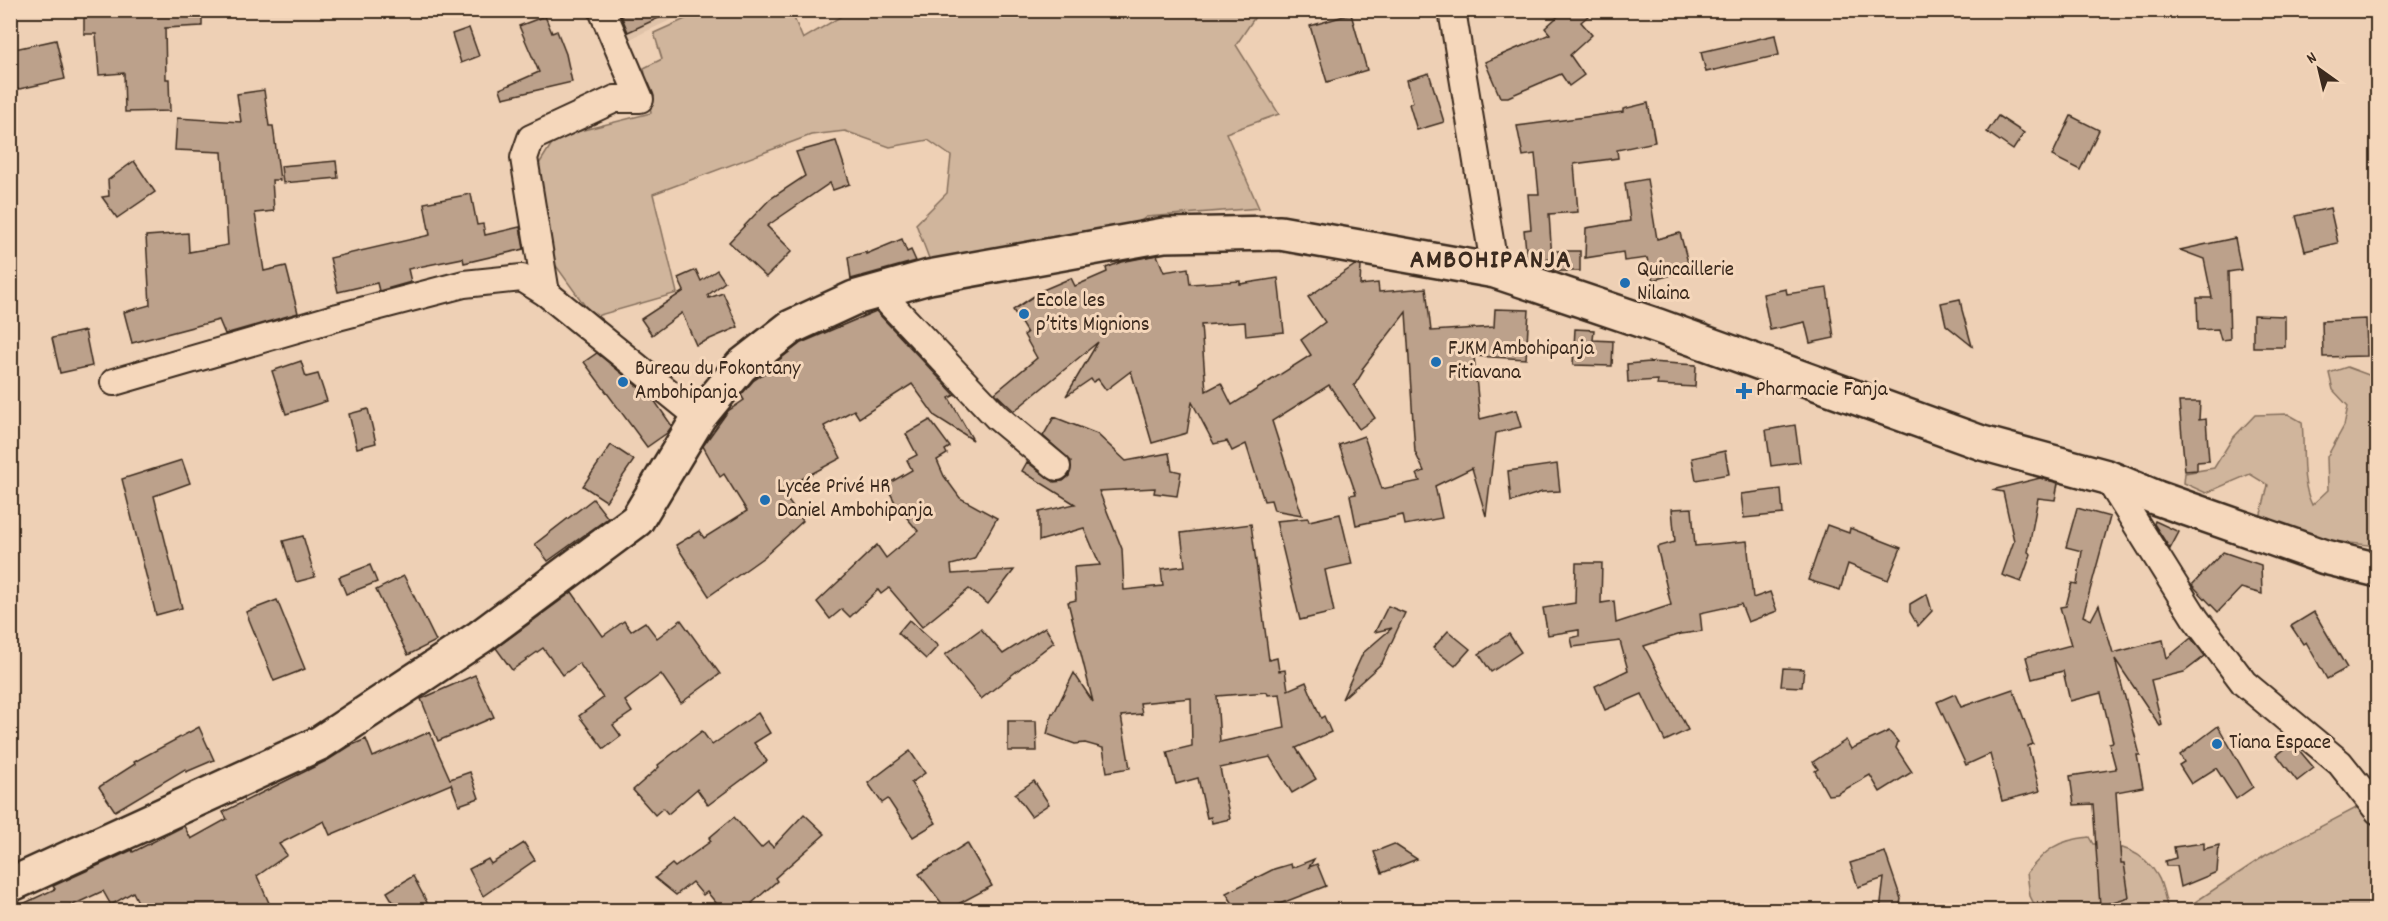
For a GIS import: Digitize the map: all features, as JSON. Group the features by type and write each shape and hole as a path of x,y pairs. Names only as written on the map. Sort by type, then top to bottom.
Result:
{"street":[{"path":"546,293 524,158 531,138 615,99 640,99 602,10"},
{"path":"1452,10 1495,272"},
{"path":"10,885 320,743 480,637 637,520 699,417 741,366 791,327 854,298 929,277 1164,235 1280,233 1495,272 1658,326 1982,443 2108,477 2157,498 2325,557 2378,570"},
{"path":"114,382 338,316 464,284 522,278 546,293 699,417"},
{"path":"878,291 997,417 1057,467"},
{"path":"2108,477 2195,618 2244,683 2340,763 2378,811"}],"shaded area":[{"path":"606,11 690,11 619,44"},
{"path":"703,11 791,11 803,39 850,11 1259,11 1236,45 1279,114 1226,133 1259,208 1146,217 1135,226 930,261 916,224 947,193 951,156 928,140 890,147 845,131 811,135 653,194 677,293 593,317 546,252 534,172 556,137 651,113 644,68 662,59 654,33"},
{"path":"2347,367 2377,378 2377,546 2268,534 2260,518 2268,485 2250,474 2206,493 2184,483 2185,473 2214,468 2232,439 2255,415 2288,414 2302,422 2304,475 2312,505 2328,490 2327,457 2344,426 2348,406 2333,390 2329,373"},
{"path":"2364,804 2377,820 2377,910 2183,910 2266,855"},
{"path":"2089,837 2093,844 2121,847 2145,860 2159,879 2168,910 2037,910 2030,896 2027,873 2053,847 2078,838"}],"building":[{"path":"87,10 202,10 202,26 165,28 166,79 169,79 170,111 125,112 124,73 99,75 96,34 84,34 84,17 88,17"},
{"path":"619,10 676,10 628,32"},
{"path":"1565,10 1595,10 1581,22 1592,35 1570,55 1584,75 1569,86 1561,74 1508,97 1500,97 1485,62 1550,34 1545,28"},
{"path":"1351,14 1367,70 1327,82 1310,26"},
{"path":"545,16 552,33 557,31 566,54 572,82 503,98 500,89 539,72 519,26"},
{"path":"469,28 479,56 461,63 452,34"},
{"path":"1775,35 1779,55 1706,72 1701,52"},
{"path":"56,40 65,79 10,91 10,50"},
{"path":"1429,73 1444,122 1417,130 1409,104 1413,102 1407,80"},
{"path":"264,90 269,126 273,126 280,180 272,180 274,211 255,213 264,271 286,266 298,313 225,334 219,320 132,343 124,312 150,305 146,236 188,233 189,252 228,245 222,152 175,150 177,118 241,122 237,94"},
{"path":"1648,103 1655,142 1617,150 1618,158 1574,164 1578,212 1549,214 1552,259 1527,261 1524,230 1531,229 1528,194 1539,194 1535,154 1523,156 1517,126 1623,112 1623,109"},
{"path":"1998,116 2024,133 2013,150 1987,132"},
{"path":"2071,116 2099,130 2080,170 2052,156"},
{"path":"836,141 850,184 833,190 830,183 767,226 792,251 766,277 729,242 770,199 805,176 796,152"},
{"path":"134,161 155,192 117,218 102,197 109,196 108,180"},
{"path":"336,161 338,178 283,183 281,166"},
{"path":"1647,179 1657,239 1680,233 1690,270 1653,280 1647,258 1624,261 1623,252 1585,258 1586,228 1630,221 1625,183"},
{"path":"471,194 477,225 483,224 485,235 520,227 524,249 464,263 463,258 408,269 411,282 379,291 377,283 338,292 330,258 430,235 424,203"},
{"path":"2330,208 2338,243 2305,251 2296,216"},
{"path":"2235,238 2241,270 2228,272 2230,339 2221,340 2218,329 2198,330 2197,298 2212,298 2204,259 2180,250"},
{"path":"902,239 907,252 911,250 916,261 851,279 848,257 866,252 866,254"},
{"path":"1553,251 1580,251 1580,271 1553,271"},
{"path":"1157,255 1164,272 1188,268 1190,284 1240,281 1240,284 1278,278 1284,332 1246,336 1245,322 1201,325 1206,391 1221,383 1232,405 1311,355 1301,340 1325,322 1308,297 1355,265 1361,266 1360,285 1378,283 1379,292 1426,288 1431,331 1494,327 1495,309 1529,310 1526,359 1474,356 1480,419 1516,410 1521,427 1496,433 1486,516 1472,468 1435,486 1442,518 1405,525 1403,515 1356,525 1350,495 1356,494 1339,445 1364,436 1382,489 1420,481 1417,474 1424,471 1415,452 1406,312 1362,369 1364,370 1354,386 1375,418 1359,429 1329,385 1272,421 1302,515 1274,510 1271,500 1264,501 1246,444 1232,451 1227,441 1214,444 1192,402 1187,433 1152,443 1131,371 1106,390 1098,379 1093,382 1091,379 1066,396 1098,342 1014,411 995,393 1037,358 1024,335 1027,333 1013,310 1043,290 1071,278 1075,286 1107,272 1106,268 1121,262"},
{"path":"696,270 701,281 717,270 725,282 708,295 709,298 723,293 738,327 696,345 682,313 652,335 641,319 684,291 678,278"},
{"path":"1827,288 1834,338 1810,343 1805,322 1770,330 1763,294 1786,289 1787,294"},
{"path":"1960,299 1972,346 1946,325 1941,303"},
{"path":"876,311 955,395 949,398 973,440 935,416 912,384 859,418 854,410 824,426 841,458 798,481 800,483 783,494 803,521 764,557 709,596 676,545 699,531 704,538 747,511 724,474 720,477 703,446 728,411 744,400 741,395 753,381 776,365 775,363 801,343"},
{"path":"2253,315 2285,316 2285,347 2253,347"},
{"path":"2366,319 2367,356 2323,357 2322,321"},
{"path":"1575,329 1594,330 1593,340 1613,341 1612,366 1573,365"},
{"path":"85,331 92,366 60,373 52,338"},
{"path":"597,353 654,400 672,426 667,433 647,447 584,362"},
{"path":"301,361 306,377 318,374 327,401 286,414 272,371"},
{"path":"1650,362 1696,365 1695,387 1657,385 1658,380 1628,382 1627,364"},
{"path":"2179,402 2200,402 2199,420 2206,419 2209,461 2197,462 2197,470 2185,471"},
{"path":"368,409 376,443 357,448 349,414"},
{"path":"1054,417 1097,434 1126,461 1169,453 1172,470 1181,472 1177,496 1154,493 1155,488 1099,491 1122,549 1124,590 1163,586 1161,569 1185,566 1181,533 1251,524 1269,660 1277,658 1279,671 1285,670 1288,690 1306,682 1321,718 1324,716 1331,732 1296,748 1316,779 1292,793 1270,757 1220,768 1230,819 1212,823 1211,817 1207,818 1198,778 1176,784 1167,752 1192,746 1191,698 1140,703 1142,714 1121,716 1130,768 1107,772 1103,748 1085,743 1075,744 1047,734 1052,713 1074,673 1093,702 1068,602 1076,600 1074,567 1100,565 1084,528 1039,541 1039,512 1075,504 1022,471 1027,462 1054,482 1063,481 1069,476 1071,461 1043,436","holes":["1267,692 1268,695 1280,694 1285,728 1220,742 1217,696"]},
{"path":"930,420 950,447 945,450 947,454 937,460 944,476 960,498 997,518 974,559 951,565 952,574 1014,570 988,604 969,589 922,627 889,588 881,594 878,590 850,617 842,609 830,619 817,602 877,545 886,558 918,531 897,506 886,485 912,470 907,460 917,455 906,434"},
{"path":"1795,425 1800,462 1771,466 1766,430"},
{"path":"611,445 634,460 606,501 583,486"},
{"path":"1725,451 1729,474 1696,480 1692,458"},
{"path":"182,460 190,483 154,496 182,608 156,615 122,479"},
{"path":"1557,464 1560,491 1542,492 1511,502 1508,471"},
{"path":"2040,478 2058,483 2055,500 2038,498 2028,552 2031,554 2021,582 2002,575 2014,541 2003,492 1992,490"},
{"path":"1781,489 1783,514 1744,518 1741,494"},
{"path":"593,499 608,518 548,561 535,544"},
{"path":"1692,508 1695,546 1747,541 1753,598 1770,592 1777,611 1748,622 1741,604 1700,613 1702,631 1681,634 1644,646 1688,730 1665,741 1642,694 1605,710 1595,686 1628,670 1620,641 1573,647 1571,638 1579,636 1579,630 1548,635 1543,608 1575,603 1576,563 1602,563 1601,603 1614,601 1616,623 1671,605 1657,547 1675,542 1672,509"},
{"path":"2077,508 2110,517 2083,616 2091,620 2099,605 2113,653 2163,640 2167,658 2191,638 2205,656 2184,672 2151,680 2162,725 2160,726 2115,659 2140,755 2137,755 2143,787 2116,792 2121,863 2124,863 2129,897 2100,906 2093,804 2074,805 2070,776 2116,769 2109,743 2113,742 2101,693 2070,701 2063,671 2032,679 2026,657 2071,645 2060,607 2066,606 2072,583 2077,584 2082,551 2066,547"},
{"path":"1340,514 1352,564 1325,570 1334,612 1300,620 1276,521 1308,518 1309,521"},
{"path":"2155,521 2179,532 2170,549 2154,524"},
{"path":"1827,525 1849,533 1850,528 1901,548 1888,580 1848,564 1840,590 1808,580"},
{"path":"303,536 315,577 296,582 283,541"},
{"path":"2223,552 2261,565 2262,594 2241,588 2218,612 2192,585"},
{"path":"370,565 377,582 346,594 339,577"},
{"path":"404,576 436,641 408,655 376,590"},
{"path":"572,592 603,636 624,621 631,631 645,622 657,638 681,620 720,674 681,703 661,674 625,701 632,712 613,725 621,736 604,749 579,716 603,698 579,663 563,675 543,648 512,670 496,648"},
{"path":"1927,594 1932,611 1918,626 1910,612 1910,604"},
{"path":"277,600 305,669 274,681 246,612"},
{"path":"1388,606 1405,613 1382,663 1342,699 1363,653 1392,628 1375,632"},
{"path":"2314,612 2347,668 2327,679 2306,642 2303,644 2291,626"},
{"path":"909,620 938,646 926,659 898,633"},
{"path":"1045,627 1054,642 981,699 945,655 981,629 1003,654"},
{"path":"1448,631 1470,649 1455,666 1433,648"},
{"path":"1509,634 1521,652 1491,672 1479,654"},
{"path":"1783,668 1804,669 1802,687 1781,686"},
{"path":"475,675 494,717 438,741 421,699"},
{"path":"2013,689 2033,744 2028,746 2040,791 2002,801 1990,754 1966,765 1937,702 1955,694 1961,707"},
{"path":"758,713 770,733 754,743 767,761 708,805 697,789 668,814 663,808 655,815 633,790 659,767 658,765 702,731 712,745"},
{"path":"1008,721 1036,721 1037,751 1008,751"},
{"path":"2218,726 2253,787 2236,799 2216,768 2191,784 2179,765 2184,762 2180,755"},
{"path":"199,727 214,760 186,772 185,769 115,811 99,787 135,764 134,762"},
{"path":"1889,731 1898,742 1896,748 1912,772 1880,792 1870,775 1837,794 1828,795 1815,771 1818,769 1813,762 1846,740 1851,749"},
{"path":"429,732 450,779 470,772 479,798 459,805 451,784 330,835 324,821 279,844 287,855 257,876 270,905 258,910 142,910 133,892 111,905 103,891 62,910 10,910 55,889 53,886 132,850 133,852 184,826 191,839 227,819 223,812 366,739 373,757"},
{"path":"2293,743 2314,768 2297,781 2277,755"},
{"path":"910,751 925,773 911,783 936,823 913,837 888,799 882,803 868,783"},
{"path":"1034,781 1049,804 1031,816 1015,794"},
{"path":"804,814 825,834 775,878 777,881 752,903 758,910 722,910 707,892 703,895 692,882 676,895 655,878 672,864 675,867 711,841 709,838 734,817 761,848 768,842 773,847"},
{"path":"524,843 535,860 483,896 469,869 488,859 491,864"},
{"path":"967,843 992,886 947,910 919,874"},
{"path":"2204,843 2204,849 2219,845 2217,872 2181,887 2177,866 2166,866 2165,861 2176,858 2174,847"},
{"path":"1394,844 1417,859 1382,873 1374,852"},
{"path":"1885,852 1901,899 1899,910 1880,910 1884,878 1858,887 1850,863"},
{"path":"1314,859 1309,867 1317,864 1326,886 1264,910 1237,910 1226,893 1274,869 1291,864 1292,868"},
{"path":"413,876 431,910 398,910 387,892"}],"place":[{"name":"Quincaillerie Nilaina","path":"1625,283"},
{"name":"Ecole les p’tits Mignions","path":"1024,314"},
{"name":"FJKM Ambohipanja Fitiavana","path":"1436,362"},
{"name":"Bureau du Fokontany Ambohipanja","path":"623,382"},
{"name":"Pharmacie Fanja","path":"1744,391"},
{"name":"Lycée Privé HR Daniel Ambohipanja","path":"765,500"},
{"name":"Tiana Espace","path":"2217,744"}],"district":[{"name":"AMBOHIPANJA","path":"1491,261"}]}
